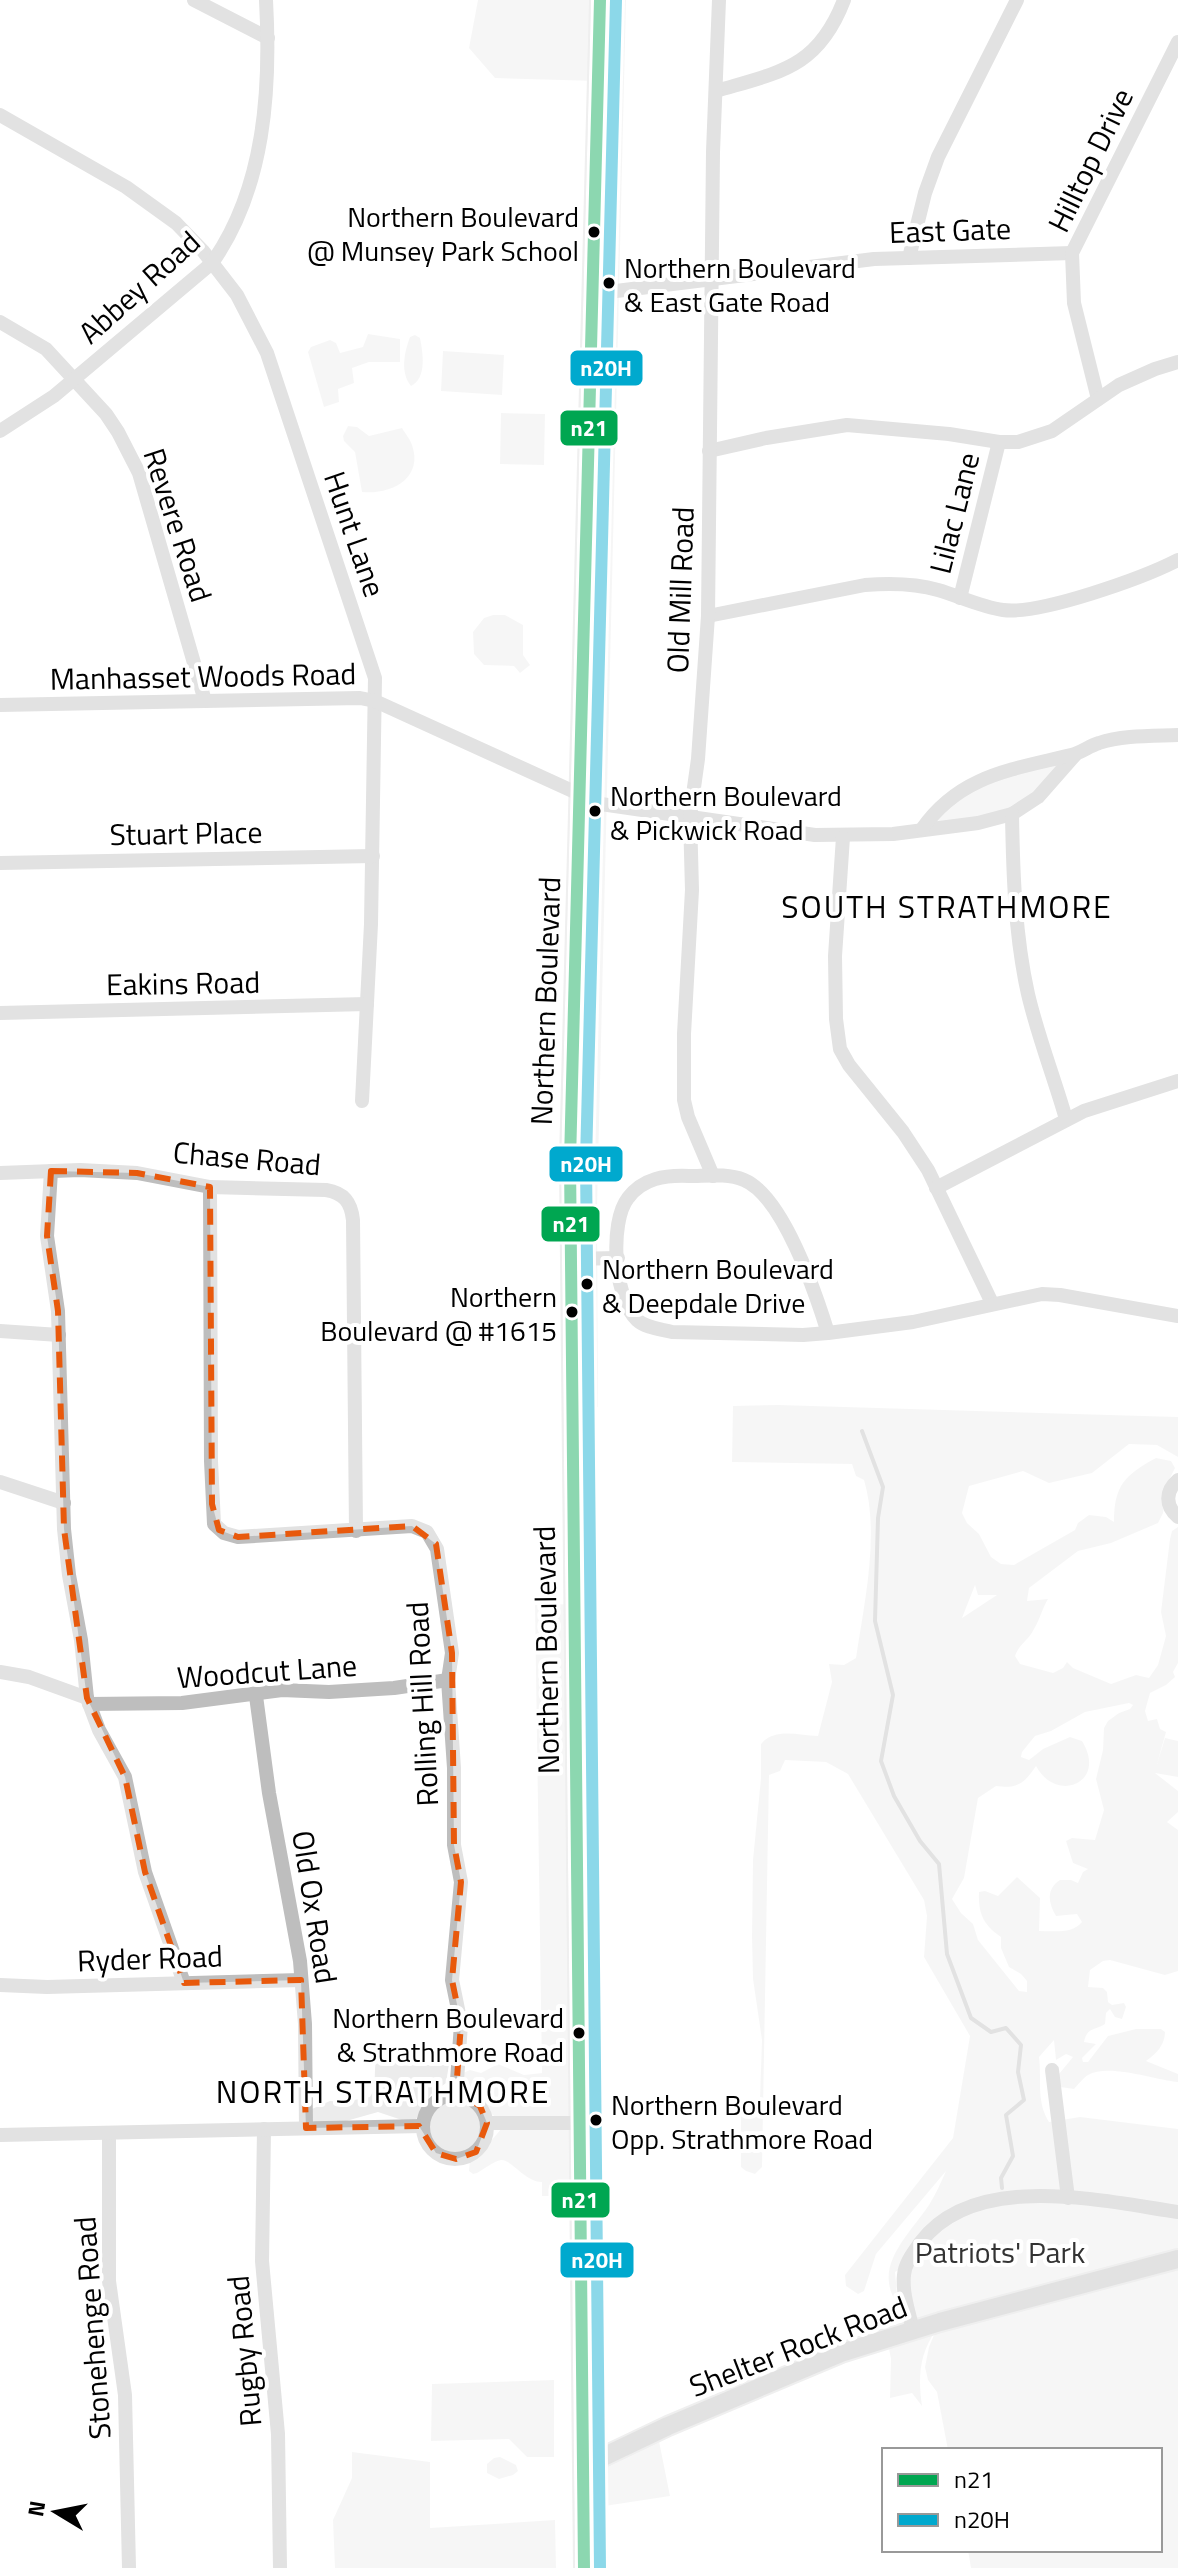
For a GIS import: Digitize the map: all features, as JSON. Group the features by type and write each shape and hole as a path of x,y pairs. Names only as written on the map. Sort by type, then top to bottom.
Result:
{"main road":[{"name":"Northern Boulevard","path":"584,2568 582,2269 576,2246 581,2196 570,1103 600,0"},
{"name":"Shelter Rock Road","path":"584,2466 668,2426 841,2353 913,2330 1178,2259"}],"street":[{"path":"194,0 268,38"},
{"name":"Abbey Road","path":"0,431 54,396 212,263 239,213 253,168 265,104 266,0"},
{"name":"Old Mill Road","path":"713,1176 684,1100 684,1034 692,890 690,816 698,759 708,616 719,0"},
{"path":"716,91 764,77 801,60 829,34 844,0"},
{"path":"909,258 925,193 938,157 1017,0"},
{"name":"Hilltop Drive","path":"1098,399 1074,303 1072,253 1178,42"},
{"name":"Hunt Lane","path":"0,115 147,201 190,236 246,308 267,353 374,671 373,856 362,1101"},
{"name":"East Gate","path":"592,294 874,259 1072,253"},
{"name":"Revere Road","path":"0,322 46,349 75,378 118,432 139,473 205,701"},
{"path":"709,451 847,425 1018,442 1052,431 1119,385 1178,362"},
{"name":"Lilac Lane","path":"960,598 999,442"},
{"path":"708,616 865,585 892,583 918,586 1000,610 1032,609 1149,575 1178,560"},
{"name":"Manhasset Woods Road","path":"0,705 350,697 375,701 601,804 795,833 843,837 882,836 978,823 1012,814"},
{"path":"922,829 934,812 955,793 1001,771 1075,755 1110,741 1178,735"},
{"path":"1066,1119 1041,1046 1027,990 1017,915 1012,814 1038,797 1075,755"},
{"path":"843,837 835,956 838,1041 849,1065 903,1132 936,1188 992,1303"},
{"name":"Stuart Place","path":"0,863 373,856"},
{"name":"Eakins Road","path":"0,1013 367,1004"},
{"path":"936,1188 1066,1119 1178,1081"},
{"path":"51,1171 47,1236 59,1335 69,1575 88,1701 99,1730 125,1777 145,1872 184,1983"},
{"name":"Chase Road","path":"0,1173 137,1173 210,1187 326,1190 342,1195 350,1204 353,1220 356,1531"},
{"path":"828,1333 813,1282 778,1213 760,1191 745,1180 666,1175 649,1180 626,1199 620,1213 620,1286 626,1306 638,1321 651,1328 672,1332 741,1334 828,1333 913,1322 1025,1296 1060,1295 1178,1316"},
{"name":"Rolling Hill Road","path":"210,1187 214,1524 224,1533 238,1537 412,1526 433,1538 438,1555 451,1646 448,1680 454,1768 454,1845 461,1882 452,1980 461,2024 456,2095"},
{"path":"571,1259 618,1258"},
{"path":"0,1331 59,1335"},
{"path":"1178,1480 1171,1488 1168,1499 1171,1511 1178,1517"},
{"path":"0,1482 64,1503"},
{"name":"Woodcut Lane","path":"0,1672 29,1677 88,1701 182,1703 256,1696 282,1690 329,1692 394,1688 448,1680"},
{"name":"Old Ox Road","path":"256,1696 269,1793 299,1949 305,2024 306,2128"},
{"name":"Ryder Road","path":"0,1985 47,1987 301,1980"},
{"path":"1052,2070 1068,2198"},
{"path":"456,2095 473,2100 480,2106 487,2123 482,2144 476,2152 456,2159 436,2153 424,2136 425,2116 437,2100 456,2095"},
{"path":"487,2123 580,2123"},
{"path":"0,2135 423,2126"},
{"name":"Rugby Road","path":"264,2129 262,2250 278,2434 280,2568"},
{"name":"Stonehenge Road","path":"109,2133 109,2281 125,2395 129,2568"},
{"path":"913,2330 904,2285 905,2267 936,2226 963,2209 990,2201 1032,2196 1178,2212"}],"highlighted area":[{"path":"51,1171 137,1173 210,1187 212,1504 219,1530 238,1537 412,1526 436,1544 452,1653 454,1845 461,1882 452,1980 461,2024 456,2092 480,2106 487,2123 476,2152 456,2159 436,2153 419,2126 306,2128 301,1980 184,1983 145,1872 125,1777 87,1698 64,1529 58,1311 47,1236"}],"green space":[{"path":"478,0 626,0 597,1208 598,1407 572,1407 597,81 495,78 469,48"},
{"path":"368,334 400,339 400,362 369,362 352,368 354,383 338,389 339,402 324,407 308,352 311,347 330,340 336,343 340,353 363,347"},
{"path":"415,335 420,338 423,365 420,377 411,386 405,375 404,363 410,337"},
{"path":"443,351 504,355 502,395 441,391"},
{"path":"501,413 545,414 544,465 500,464"},
{"path":"348,426 357,427 369,436 402,428 411,443 414,457 409,476 383,491 362,492 355,452 344,441"},
{"path":"505,615 523,625 523,655 530,665 520,673 514,666 484,665 474,654 473,632 484,618"},
{"path":"1075,755 1025,808 922,829 955,793"},
{"name":"Patriots' Park","path":"733,1406 1178,1417 1178,1457 1157,1445 1129,1444 1092,1473 1049,1483 1023,1471 969,1486 962,1513 967,1523 979,1534 991,1557 1001,1564 1014,1565 1075,1530 1078,1523 1089,1515 1106,1517 1114,1522 1116,1499 1123,1482 1145,1464 1156,1458 1171,1461 1175,1468 1168,1482 1163,1513 1158,1523 1111,1543 1078,1551 1029,1588 1027,1601 1048,1599 1032,1633 1015,1656 1020,1664 1053,1673 1067,1662 1073,1668 1111,1684 1136,1675 1149,1678 1158,1665 1166,1636 1161,1612 1170,1539 1172,1531 1178,1527 1178,1663 1173,1672 1175,1677 1150,1693 1145,1711 1148,1721 1157,1719 1160,1729 1166,1732 1157,1764 1165,1738 1178,1741 1178,1777 1155,1773 1178,1791 1178,1812 1167,1822 1178,1830 1178,1971 1165,1975 1110,1960 1090,1970 1088,1987 1103,1988 1107,1992 1108,2002 1112,2005 1124,2003 1126,2007 1122,2019 1115,2017 1110,2009 1106,2013 1105,2024 1087,2034 1084,2042 1096,2044 1082,2058 1083,2062 1088,2062 1108,2036 1136,2029 1161,2029 1165,2032 1162,2045 1146,2061 1178,2074 1178,2082 1108,2071 1088,2075 1074,2089 1060,2087 1059,2074 1073,2057 1066,2054 1056,2060 1054,2040 1039,2057 1041,2098 1049,2122 1080,2117 1178,2129 1178,2568 971,2568 968,2552 1162,2552 1162,2448 948,2448 937,2392 928,2380 925,2367 936,2330 921,2366 922,2406 912,2393 890,2398 891,2359 887,2338 912,2330 898,2270 895,2272 898,2305 891,2291 891,2265 903,2240 932,2201 946,2171 876,2254 864,2291 858,2294 846,2286 845,2275 953,2138 970,2036 924,1957 927,1916 924,1900 848,1774 826,1762 785,1760 780,1771 769,1775 762,2167 755,2174 741,2167 741,2108 747,2101 756,2105 760,2099 762,2040 753,1979 752,1937 753,1860 761,1744 780,1734 818,1736 832,1682 829,1664 844,1665 856,1658 869,1569 871,1523 864,1480 856,1476 852,1464 732,1462","holes":["975,1585 978,1595 997,1595 962,1618","1129,1703 1133,1705 1108,1721 1104,1728 1103,1750 1096,1779 1104,1810 1095,1840 1072,1838 1066,1841 1073,1863 1088,1869 1078,1883 1060,1880 1050,1892 1051,1906 1056,1916 1077,1914 1082,1922 1068,1930 1039,1931 1040,1898 1017,1877 998,1896 979,1892 983,1918 1001,1937 1001,1948 1009,1967 1027,1981 1027,1992 1019,1991 978,1940 973,1924 952,1899 964,1878 978,1798 996,1786 1019,1784 1036,1766 1045,1778 1055,1784 1076,1784 1089,1768 1082,1741 1070,1737 1043,1749 1029,1760 1021,1757 1022,1752 1035,1736 1051,1731 1085,1712"]},
{"path":"574,1604 581,2196 542,2196 542,2182 530,2178 505,2161 495,2162 477,2173 469,2171 470,2160 502,2128 501,2122 464,2090 461,2074 470,2070 481,2073 498,2064 524,2075 542,2073 535,1605"},
{"path":"399,2049 433,2052 449,2064 446,2083 431,2094 416,2119 408,2122 378,2112 339,2123 318,2124 312,2120 312,2109 330,2101 370,2097 379,2053"},
{"path":"455,2095 467,2097 478,2104 485,2115 485,2139 478,2150 467,2157 455,2159 443,2157 432,2150 425,2139 423,2127 425,2115 432,2104 443,2097"},
{"path":"554,2380 554,2457 527,2457 509,2439 431,2441 432,2384"},
{"path":"657,2431 670,2496 585,2509 585,2467"},
{"path":"352,2452 430,2462 430,2528 555,2520 556,2568 335,2568 333,2520 352,2478"},
{"path":"500,2457 516,2465 518,2471 499,2479 487,2473 487,2464"}],"waterway":[{"path":"862,1431 883,1487 878,1518 875,1621 893,1695 881,1761 894,1796 920,1841 939,1864 947,1954 971,2018 991,2032 1006,2028 1021,2045 1018,2072 1024,2100 1006,2115 1013,2156 1001,2178 1002,2188"}],"transit line":[{"name":"n21","path":"584,2568 570,1161 600,0"},
{"name":"n20H","path":"600,2568 586,1161 616,0"}],"place":[{"name":"Northern Boulevard @ Munsey Park School","path":"594,232"},
{"name":"Northern Boulevard & East Gate Road","path":"609,283"},
{"name":"Northern Boulevard & Pickwick Road","path":"595,811"},
{"name":"Northern Boulevard & Deepdale Drive","path":"587,1284"},
{"name":"Northern Boulevard @ #1615","path":"572,1312"},
{"name":"Northern Boulevard & Strathmore Road","path":"579,2033"},
{"name":"Northern Boulevard Opp. Strathmore Road","path":"596,2120"}],"district":[{"name":"SOUTH STRATHMORE","path":"947,906"},
{"name":"NORTH STRATHMORE","path":"383,2091"}]}
